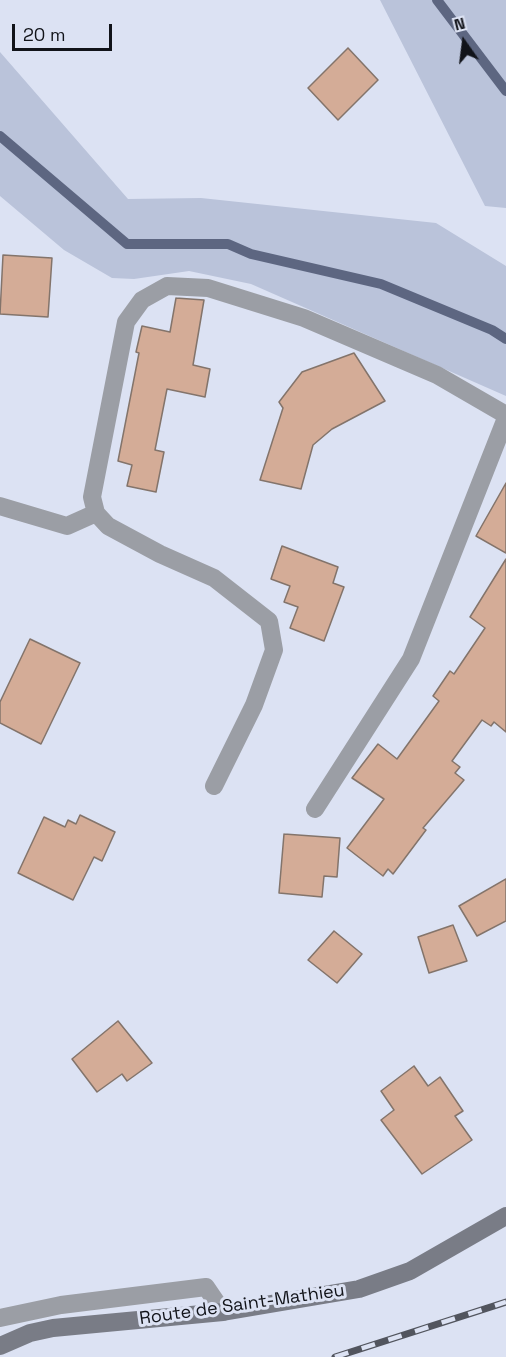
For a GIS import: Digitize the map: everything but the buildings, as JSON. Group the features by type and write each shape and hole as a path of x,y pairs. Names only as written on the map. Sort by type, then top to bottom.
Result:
{"street":[{"path":"214,786 254,705 274,650 269,621 214,578 160,554 108,526 96,513 92,497 126,322 142,300 167,286 208,288 304,318 437,375 506,417 411,659 315,809"},
{"path":"0,506 67,526 96,513"},
{"name":"Route de Saint-Mathieu","path":"0,1347 30,1333 53,1328 223,1312 359,1289 410,1271 506,1216"},
{"path":"0,1318 61,1305 206,1287 223,1312"}],"shaded area":[{"path":"380,0 506,0 506,208 485,206"},
{"path":"0,52 128,199 201,198 436,223 506,266 506,396 251,284 189,271 134,279 112,278 64,250 0,196"}],"waterway":[{"path":"437,0 506,91"},
{"path":"0,136 127,244 228,244 251,254 381,284 492,330 506,339"}],"railway":[{"path":"335,1357 506,1302"}]}
